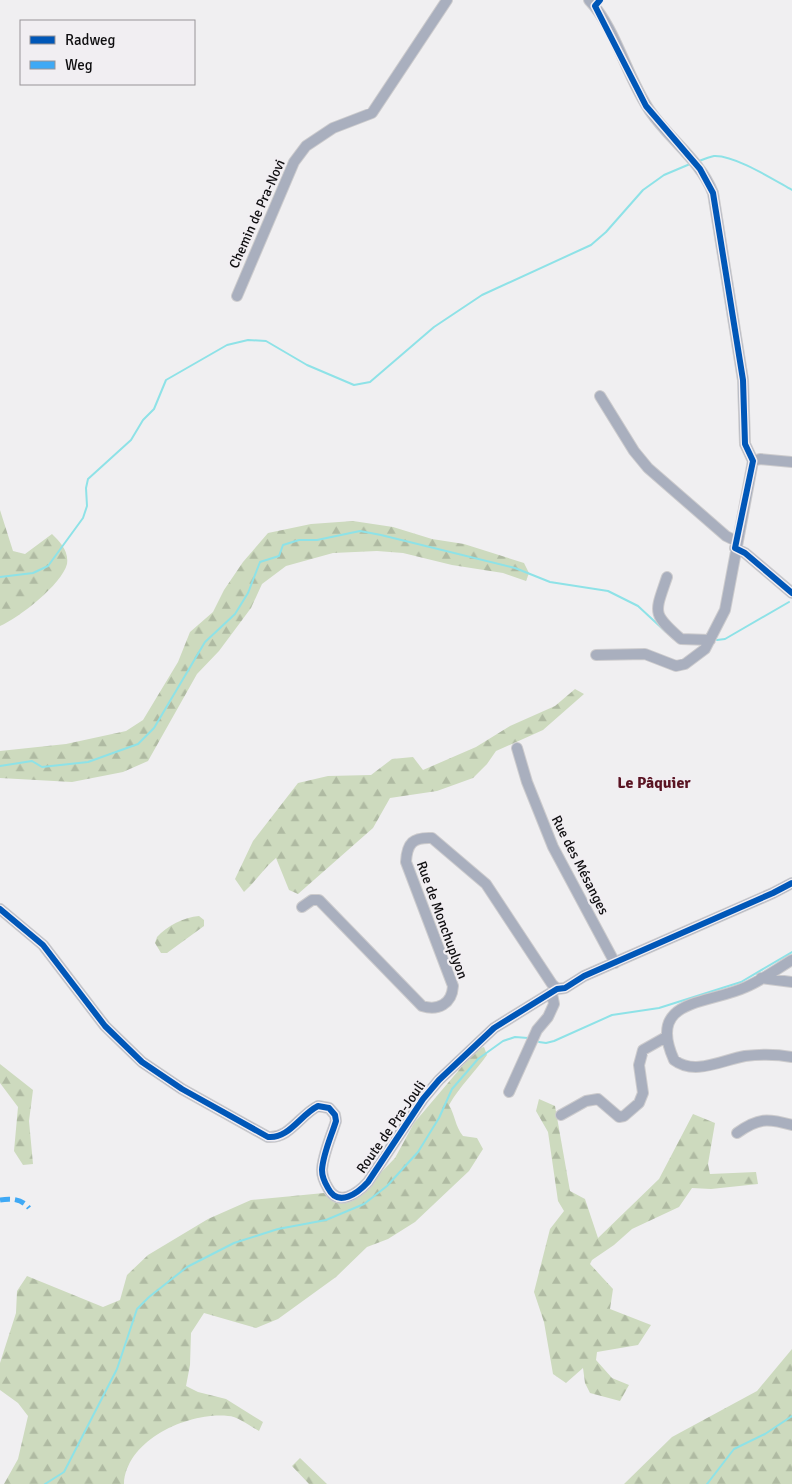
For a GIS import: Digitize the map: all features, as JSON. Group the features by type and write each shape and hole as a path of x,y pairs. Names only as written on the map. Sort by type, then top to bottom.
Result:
{"street":[{"name":"Chemin de Pra-Novi","path":"237,296 294,162 306,146 333,128 372,113 448,0"},
{"path":"595,2 646,106 695,162 709,183 717,208 743,380 745,444 753,461 724,610 705,649 692,660 676,666 645,654 596,655"},
{"path":"600,396 634,451 648,468 792,593"},
{"path":"753,461 760,459 792,462"},
{"path":"667,577 657,609 658,617 681,638 710,640"},
{"name":"Rue des Mésanges","path":"517,748 527,782 553,847 615,963"},
{"name":"Rue de Monchuplyon","path":"302,907 312,900 319,900 422,1006 431,1009 440,1007 448,1002 453,986 406,862 407,850 412,842 422,838 432,838 486,884 552,984 555,992"},
{"name":"Route de Pra-Jouli","path":"0,909 43,946 116,1038 142,1062 176,1086 268,1137 277,1138 284,1134 314,1108 320,1106 329,1108 335,1115 336,1121 326,1154 323,1175 331,1194 337,1198 351,1196 368,1182 423,1100 439,1080 494,1028 584,976 774,893 792,883"},
{"path":"792,960 746,987 680,1007 667,1022 666,1037 674,1060 686,1067 696,1067 744,1056 770,1054 792,1057"},
{"path":"761,978 792,982"},
{"path":"509,1092 537,1030 548,1017 554,1004 555,992"},
{"path":"561,1115 586,1101 598,1099 618,1117 624,1116 639,1104 643,1093 640,1065 643,1050 666,1037"},
{"path":"736,1133 753,1122 770,1119 792,1125"}],"green space":[{"path":"0,510 13,551 25,554 52,534 67,555 67,564 57,581 39,600 18,616 0,626"},
{"path":"353,521 393,527 432,539 464,544 524,563 529,573 526,581 503,573 452,565 403,553 377,551 333,553 286,566 262,584 251,608 219,651 197,674 148,761 123,772 72,782 0,778 0,751 66,744 126,731 143,720 178,662 190,632 213,612 224,590 243,562 268,533 311,524"},
{"path":"575,689 584,694 543,730 496,751 487,764 473,778 437,791 390,798 373,828 298,894 289,890 276,858 244,892 235,879 253,841 298,783 328,776 371,775 392,759 413,757 423,770 476,747 510,726 555,706"},
{"path":"199,916 204,920 204,926 167,953 161,953 155,943 161,933 182,920"},
{"path":"484,1047 487,1055 449,1105 463,1136 477,1138 483,1149 469,1171 415,1222 388,1239 367,1247 336,1277 278,1319 256,1328 204,1313 191,1333 190,1365 186,1386 198,1392 226,1399 263,1422 259,1431 232,1416 212,1416 195,1419 178,1424 147,1442 135,1454 127,1468 124,1484 4,1484 18,1459 28,1416 18,1403 0,1390 0,1363 16,1313 17,1291 27,1276 103,1307 120,1300 127,1275 148,1255 208,1219 251,1200 324,1193 337,1202 359,1195 395,1158 414,1123 464,1064 470,1051"},
{"path":"0,1064 33,1090 29,1121 33,1164 23,1165 14,1151 18,1107 0,1083"},
{"path":"539,1099 555,1106 570,1191 585,1199 598,1238 659,1179 693,1114 715,1123 708,1164 710,1174 756,1172 758,1184 711,1189 692,1188 679,1207 632,1229 614,1245 592,1260 590,1264 613,1289 610,1309 651,1325 638,1345 597,1352 596,1360 612,1378 629,1385 620,1401 590,1393 585,1383 583,1368 566,1383 553,1374 544,1322 534,1292 550,1229 564,1211 558,1201 548,1132 536,1111"},
{"path":"792,1349 792,1484 624,1484 672,1437 757,1391"},
{"path":"300,1458 327,1484 309,1484 292,1466"}],"waterway":[{"path":"699,161 714,156 733,159 792,190"},
{"path":"0,577 33,573 48,566 83,518 87,506 86,488 88,479 131,440 143,420 154,409 166,380 227,345 248,340 266,341 307,365 354,385 370,382 434,327 482,295 591,245 606,232 643,190 664,175 690,164"},
{"path":"0,766 32,761 42,767 88,762 138,744 154,728 205,642 235,614 248,593 260,562 279,556 283,545 299,540 317,540 360,531 515,568 550,582 608,591 638,606 666,632"},
{"path":"717,640 725,639 789,602"},
{"path":"539,1042 554,1041 612,1015 659,1008 741,982 792,952"},
{"path":"45,1484 64,1472 117,1369 137,1309 149,1297 187,1267 234,1243 278,1229 326,1220 364,1204 387,1186 418,1152 439,1118 452,1089 478,1059 503,1041 515,1037 528,1038"},
{"path":"707,1484 734,1449 765,1434 792,1416"}],"marked path":[{"path":"0,1200 16,1200 29,1208"}],"cycle path":[{"path":"600,0 595,6 646,106 700,169 713,193 743,380 745,444 753,461 735,548 745,553 792,593"},
{"path":"0,909 43,945 105,1026 142,1062 182,1089 268,1137 282,1134 318,1106 329,1108 335,1115 336,1121 322,1172 332,1194 342,1198 354,1194 368,1182 423,1099 439,1080 494,1028 557,989 565,988 584,976 792,883"}],"district":[{"name":"Le Pâquier","path":"654,783"}]}
